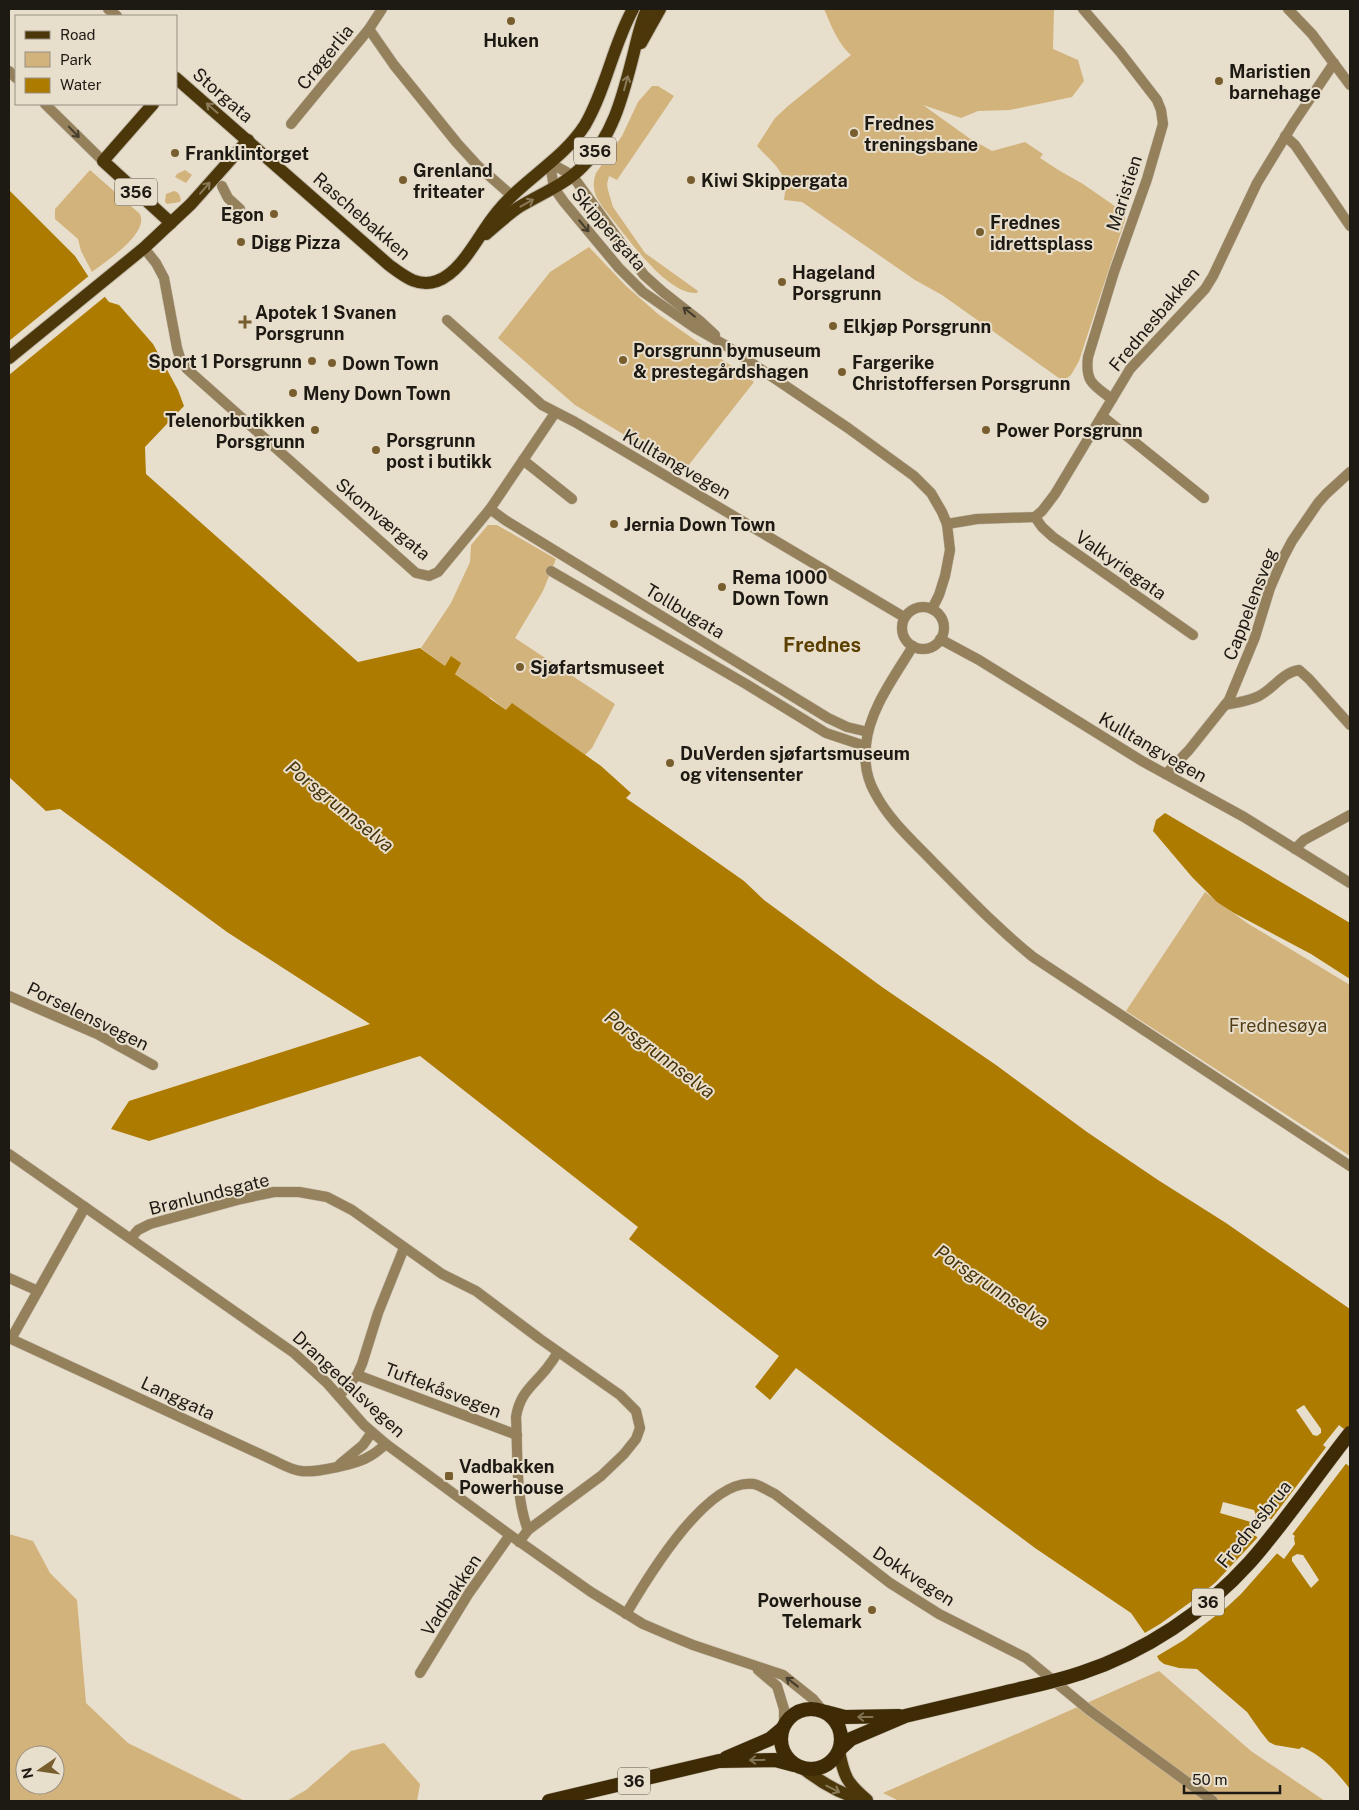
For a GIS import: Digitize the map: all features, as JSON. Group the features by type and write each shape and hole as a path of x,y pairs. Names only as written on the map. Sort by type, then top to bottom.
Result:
{"highway":[{"name":"Frednesbrua","path":"905,1716 1072,1676 1101,1666 1150,1642 1184,1621 1232,1582 1251,1562 1350,1433"},
{"name":"36","path":"549,1801 719,1761 770,1739 794,1714 808,1709 845,1717 905,1716"},
{"path":"824,1711 836,1721 841,1735 839,1750"},
{"name":"36","path":"719,1761 776,1760 815,1770 825,1767 833,1760 839,1750 852,1739 905,1716"},
{"path":"783,1727 780,1742 785,1755 799,1767"}],"main road":[{"name":"Raschebakken","path":"475,244 493,216 511,195 570,144 586,123 603,85 632,9"},
{"name":"Raschebakken","path":"248,140 389,265 412,280 428,283 446,276 475,244 508,214 554,188 583,167 593,155 609,129 620,102 639,32 648,9"},
{"name":"356","path":"633,56 660,9"},
{"name":"Storgata","path":"178,79 248,140"},
{"name":"356","path":"152,105 103,161 171,223"},
{"name":"356","path":"9,358 144,248 191,204 248,140"},
{"path":"839,1750 842,1765 850,1785 867,1801"},
{"path":"799,1767 831,1788 852,1798 867,1801"}],"street":[{"name":"Crøgerlia","path":"291,124 369,28 382,9"},
{"name":"Maristien","path":"1083,9 1120,52 1157,100 1163,124 1147,180 1114,272 1088,357 1086,370 1088,379 1091,384 1112,399"},
{"path":"1288,9 1312,34 1350,85"},
{"path":"369,28 394,66 456,143 478,166 511,195"},
{"name":"Frednesbakken","path":"1035,517 1055,494 1130,369 1198,296 1213,276 1229,244 1242,210 1257,183 1285,136 1334,63"},
{"path":"46,105 103,161"},
{"path":"1285,136 1295,146 1350,226"},
{"name":"Skippergata","path":"550,162 572,175 644,275 700,321 725,345"},
{"name":"Skippergata","path":"550,162 554,188 564,202 606,253 643,292 848,428 914,476 937,501 947,524 950,550 940,595 932,609"},
{"path":"222,186 228,198 240,209"},
{"name":"Skomværgata","path":"144,248 156,263 164,278 180,358 187,368 416,574 429,576 438,572 490,509 555,413"},
{"name":"Kulltangvegen","path":"447,320 542,405 575,422 904,618"},
{"path":"1102,416 1204,498"},
{"path":"523,460 572,499"},
{"name":"Cappelensveg","path":"1166,774 1225,705 1235,688 1255,637 1270,588 1292,541 1318,503 1350,472"},
{"name":"Tollbugata","path":"490,509 828,718 847,727 868,732"},
{"path":"947,524 977,519 1035,517"},
{"name":"Valkyriegata","path":"1035,517 1053,537 1194,635"},
{"path":"551,571 746,684 826,733 866,746"},
{"path":"920,607 932,609 938,613 944,626 940,640 935,645 920,649 913,646 904,637 902,624 904,618 914,609 920,607"},
{"name":"Kulltangvegen","path":"940,640 979,660 1086,727 1244,817 1350,883"},
{"path":"913,646 882,700 868,732 866,746 867,773 870,784 887,812 986,917 1015,942 1053,971 1350,1166"},
{"path":"1225,705 1259,696 1293,671 1298,670 1309,678 1350,725"},
{"path":"1295,849 1304,840 1350,815"},
{"name":"Porselensvegen","path":"9,996 97,1034 152,1065"},
{"name":"Drangedalsvegen","path":"9,1154 294,1353 386,1444 519,1542 643,1624 685,1642 783,1675 813,1699 824,1711"},
{"name":"Brønlundsgate","path":"131,1238 138,1230 174,1217 274,1192 299,1192 327,1197 352,1210 442,1274 476,1290 558,1352 620,1395 636,1411 640,1428 636,1439 624,1454 601,1476 528,1530 519,1542"},
{"path":"10,1339 86,1207"},
{"path":"339,1396 357,1375 362,1364 378,1313 404,1248"},
{"path":"9,1278 38,1291"},
{"name":"Langgata","path":"10,1339 299,1471 324,1471 361,1461 386,1444"},
{"path":"528,1530 520,1499 516,1417 524,1394 548,1367 558,1352"},
{"name":"Tuftekåsvegen","path":"357,1375 517,1435"},
{"name":"Langgata","path":"337,1466 363,1445 372,1432"},
{"name":"Dokkvegen","path":"626,1614 647,1578 676,1537 701,1510 735,1486 753,1484 775,1494 890,1584 940,1614 1026,1658 1089,1710 1213,1801"},
{"name":"Vadbakken","path":"420,1673 469,1593 510,1535"},
{"name":"Drangedalsvegen","path":"753,1666 777,1686 784,1710 783,1727"}],"green space":[{"path":"824,9 1054,9 1053,49 1078,60 1084,81 1072,97 1010,110 978,111 961,118 923,105 969,138 992,151 1025,142 1043,154 1040,158 1083,184 1125,215 1125,220 1079,361 1071,375 1063,381 942,295 915,280 802,202 784,200 784,182 779,170 757,146 775,118 851,55 839,40"},
{"path":"652,86 658,86 674,96 617,180 609,176 608,190 613,207 645,253 698,291 697,293 675,286 652,267 605,210 594,190 596,173 622,136 638,102"},
{"path":"90,170 140,214 141,222 138,230 125,246 92,272 81,251 78,239 55,219 55,209"},
{"path":"185,170 192,175 186,183 175,177"},
{"path":"174,191 180,195 180,202 167,204 165,202 166,194"},
{"name":"Porsgrunn bymuseum & prestegårdshagen","path":"589,247 626,286 658,314 754,382 684,471 575,405 498,338 550,272"},
{"path":"488,525 497,525 556,559 543,591 515,638 615,704 592,748 585,755 513,704 507,711 421,648 451,603 470,562 471,545"},
{"name":"Frednesøya","path":"1205,892 1247,923 1350,985 1350,1156 1126,1011"},
{"path":"9,1534 33,1541 50,1573 77,1600 86,1703 128,1743 243,1800 252,1801 9,1801"},
{"path":"1159,1671 1251,1751 1325,1801 899,1801 883,1793"},
{"path":"384,1743 420,1784 417,1801 287,1801 306,1790 351,1751"}],"water":[{"name":"Porsgrunnselva","path":"9,190 75,256 109,302 119,305 153,344 178,390 184,406 145,447 146,474 358,662 420,648 445,666 451,656 461,663 455,674 506,710 512,703 601,766 631,793 626,798 744,881 764,900 882,987 996,1065 1087,1132 1226,1223 1350,1309 1350,1434 1339,1425 1323,1445 1350,1467 1350,1789 1329,1765 1309,1750 1302,1747 1299,1749 1275,1745 1269,1742 1247,1712 1197,1669 1179,1668 1164,1664 1159,1660 1147,1636 1131,1613 1035,1548 796,1368 770,1400 755,1387 779,1356 629,1239 638,1227 420,1056 149,1141 111,1129 129,1101 370,1024 227,932 60,809 46,811 9,777","holes":["1304,1405 1321,1429 1321,1433 1317,1436 1313,1435 1296,1410","1223,1502 1254,1510 1256,1515 1254,1521 1251,1522 1220,1513","1264,1517 1269,1518 1295,1536 1295,1544 1284,1559 1252,1533","1297,1554 1303,1555 1319,1580 1311,1588 1292,1561 1292,1557"]},
{"path":"1165,813 1350,923 1350,979 1311,954 1217,902 1192,877 1153,831 1156,820"}],"pier":[{"path":"90,275 107,295 9,375 9,341"},
{"path":"1327,1446 1348,1461 1291,1536 1270,1521"},
{"path":"1259,1536 1279,1551 1227,1607 1184,1640 1154,1658 1143,1634 1160,1624 1216,1582"}],"place":[{"name":"Huken","path":"511,21"},
{"name":"Maristien barnehage","path":"1219,81"},
{"name":"Frednes treningsbane","path":"854,133"},
{"name":"Franklintorget","path":"175,153"},
{"name":"Grenland friteater","path":"403,180"},
{"name":"Kiwi Skippergata","path":"691,180"},
{"name":"Egon","path":"274,214"},
{"name":"Frednes idrettsplass","path":"980,232"},
{"name":"Digg Pizza","path":"241,242"},
{"name":"Hageland Porsgrunn","path":"782,282"},
{"name":"Apotek 1 Svanen Porsgrunn","path":"245,322"},
{"name":"Elkjøp Porsgrunn","path":"833,326"},
{"name":"Porsgrunn bymuseum & prestegårdshagen","path":"623,360"},
{"name":"Sport 1 Porsgrunn","path":"312,361"},
{"name":"Down Town","path":"332,363"},
{"name":"Fargerike Christoffersen Porsgrunn","path":"842,372"},
{"name":"Meny Down Town","path":"293,393"},
{"name":"Telenorbutikken Porsgrunn","path":"315,430"},
{"name":"Power Porsgrunn","path":"986,430"},
{"name":"Porsgrunn post i butikk","path":"376,450"},
{"name":"Jernia Down Town","path":"614,524"},
{"name":"Rema 1000 Down Town","path":"722,587"},
{"name":"Sjøfartsmuseet","path":"520,667"},
{"name":"DuVerden sjøfartsmuseum og vitensenter","path":"670,763"},
{"name":"Vadbakken Powerhouse","path":"449,1476"},
{"name":"Powerhouse Telemark","path":"872,1610"}],"district":[{"name":"Frednes","path":"822,645"}]}
